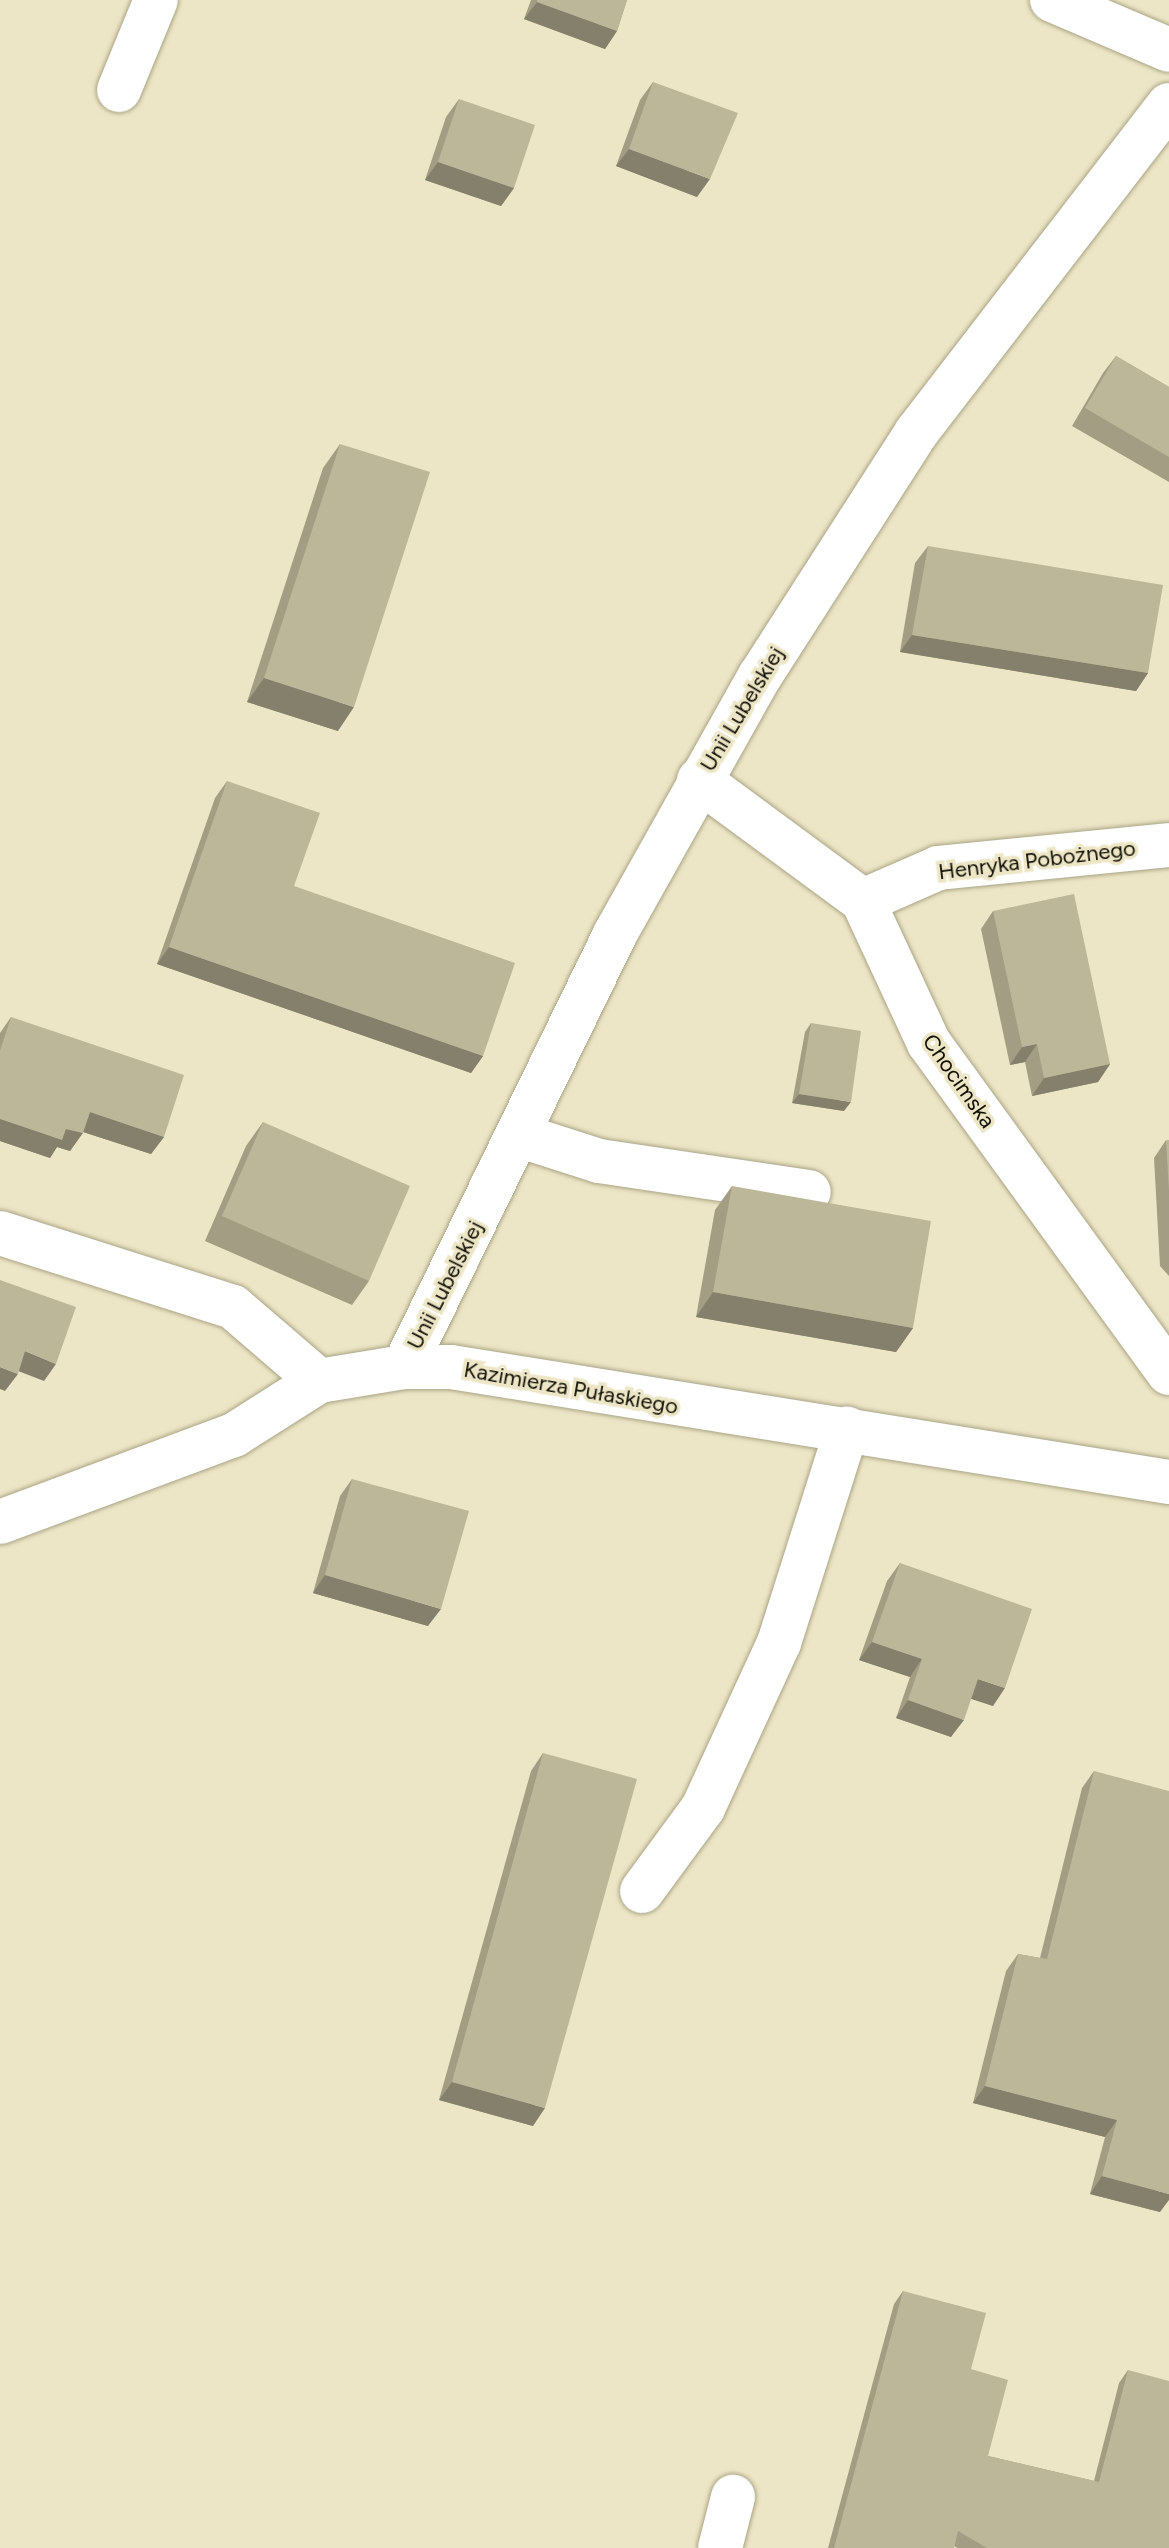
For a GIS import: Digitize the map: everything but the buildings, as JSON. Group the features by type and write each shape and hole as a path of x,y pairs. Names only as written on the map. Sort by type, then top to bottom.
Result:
{"street":[{"path":"119,90 156,0"},
{"path":"1052,0 1169,50"},
{"name":"Unii Lubelskiej","path":"404,1367 521,1136 615,934 699,780 916,433 1169,105"},
{"name":"Chocimska","path":"699,780 863,901 929,1043 1169,1373"},
{"name":"Henryka Pobożnego","path":"863,901 938,868 1169,845"},
{"path":"521,1136 599,1161 809,1192"},
{"path":"0,1233 233,1307 319,1381"},
{"name":"Kazimierza Pułaskiego","path":"0,1522 234,1435 319,1381 404,1367 451,1367 1169,1482"},
{"path":"642,1891 703,1808 779,1643 847,1429"},
{"path":"720,2548 733,2497"}]}
